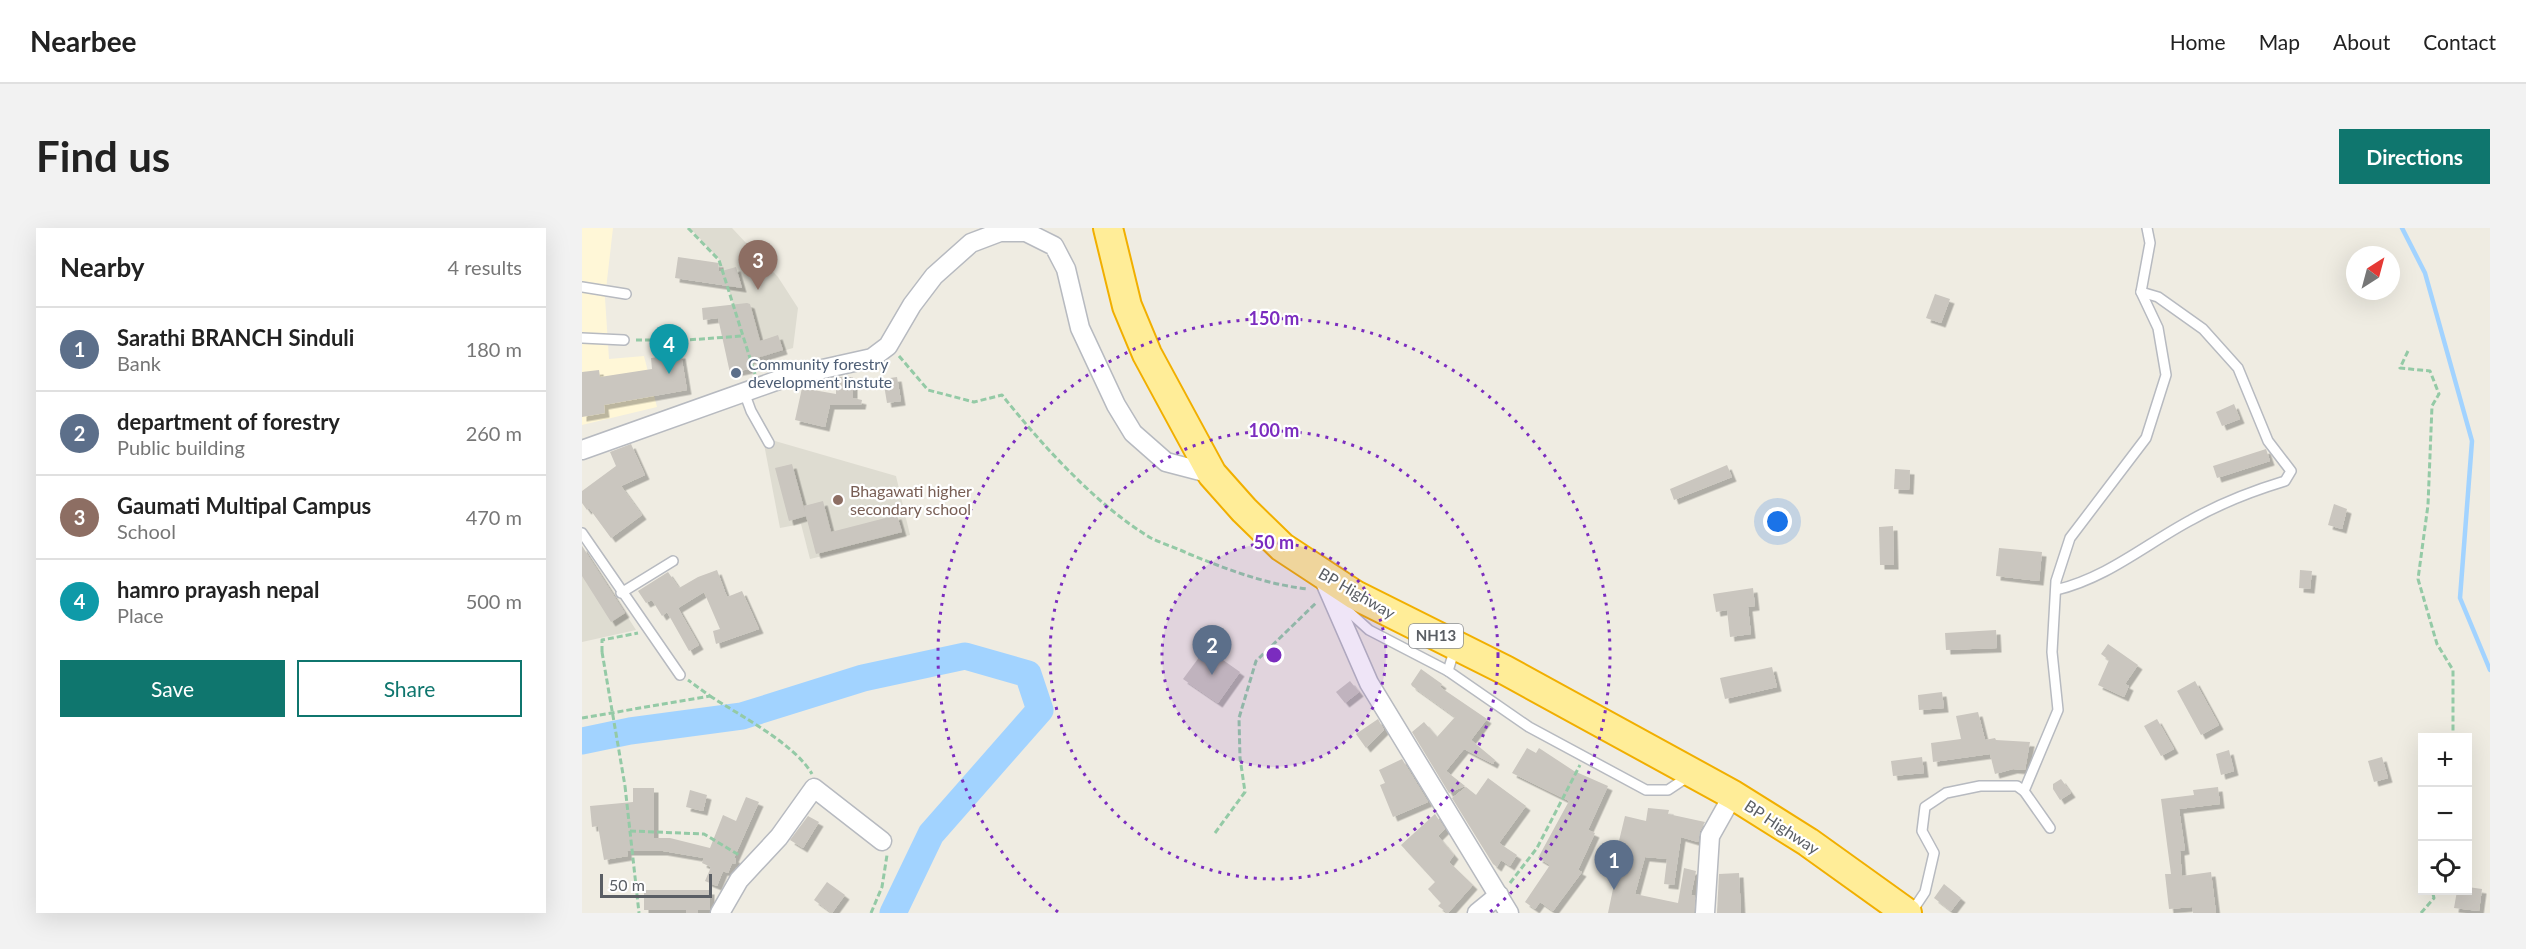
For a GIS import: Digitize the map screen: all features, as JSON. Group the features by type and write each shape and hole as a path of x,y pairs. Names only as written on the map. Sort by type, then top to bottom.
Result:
{"highway":[{"name":"BP Highway","path":"1108,228 1127,306 1147,354 1212,474 1244,510 1282,547 1324,582 1355,595 1452,659 1694,773 1733,795 1808,842 1907,913"}],"street":[{"path":"582,450 787,377 872,358 888,346 912,305 934,276 971,243 1000,232 1026,232 1054,246 1066,269 1080,328 1116,405 1134,433 1166,462 1212,474"},
{"path":"1324,582 1369,683 1509,913"},
{"path":"720,913 739,880 779,837 814,788 882,841"},
{"path":"1705,913 1710,836 1733,795"},
{"path":"1477,913 1498,895"}],"lane":[{"path":"2024,791 2058,710 2052,652 2056,581 2070,538 2146,438 2166,375 2158,328 2141,292 2150,243 2147,228"},
{"path":"582,287 626,294"},
{"path":"2056,590 2073,586 2112,568 2190,520 2247,492 2285,481 2291,471 2268,441 2238,368 2203,329 2158,297 2141,292"},
{"path":"582,338 624,340"},
{"path":"752,389 751,411 769,443"},
{"path":"582,533 680,675"},
{"path":"621,592 673,561"},
{"path":"1452,659 1528,727 1646,790 1668,790 1694,773"},
{"path":"1911,913 1925,892 1934,853 1922,831 1925,807 1946,793 1980,786 2017,786 2024,791 2050,828"}],"path":[{"path":"688,228 719,260 742,336 752,389"},
{"path":"624,340 687,340 742,336"},
{"path":"888,346 928,390 974,402 1002,395 1033,434 1099,499 1151,538 1220,567 1273,585 1324,582"},
{"path":"2408,351 2400,368 2430,371 2439,394 2432,406 2428,505 2418,579 2437,644 2452,670 2453,733"},
{"path":"1215,832 1245,792 1240,758 1239,718 1256,661 1324,582"},
{"path":"639,913 626,786 602,652 602,640 649,630"},
{"path":"680,675 800,757"},
{"path":"582,718 710,696"},
{"path":"1498,895 1537,848 1585,756"},
{"path":"630,831 704,834 753,864"},
{"path":"871,913 882,886 887,856 882,841"},
{"path":"2421,913 2434,898 2433,895"}],"shaded area":[{"path":"582,228 613,228 605,298 609,359 644,356 657,407 582,425"},
{"path":"690,228 732,228 778,277 798,308 793,348 751,360 719,259"},
{"name":"Bhagawati higher secondary school","path":"775,441 896,476 910,535 810,559 801,524 780,528 764,444"},
{"path":"582,546 625,613 636,630 582,642"}],"building":[{"path":"678,257 719,263 718,272 736,267 742,288 675,278"},
{"path":"1935,294 1950,299 1941,323 1926,318"},
{"path":"750,304 760,341 778,335 783,350 747,361 749,369 730,373 718,318 703,320 702,308"},
{"path":"681,354 687,390 604,405 605,413 582,417 582,372 599,370 600,377 652,369 651,358"},
{"path":"853,377 853,398 862,400 861,405 830,405 825,427 795,420 802,388 836,394 836,378"},
{"path":"897,377 901,401 887,403 883,379"},
{"path":"2234,404 2240,419 2222,426 2216,412"},
{"path":"631,444 645,475 621,486 642,515 611,538 589,508 587,510 582,503 582,491 616,466 610,452"},
{"path":"2266,449 2270,461 2217,478 2213,466"},
{"path":"792,464 805,512 804,506 823,501 831,532 897,515 902,532 816,554 806,516 789,521 775,468"},
{"path":"1727,465 1732,477 1674,500 1670,489"},
{"path":"1895,469 1910,470 1909,490 1894,489"},
{"path":"2334,504 2347,509 2342,529 2328,525"},
{"path":"1893,526 1894,565 1880,565 1879,527"},
{"path":"582,546 625,613 611,622 582,576"},
{"path":"1999,548 2042,552 2039,581 1996,576"},
{"path":"717,570 727,597 742,591 759,629 716,644 713,631 720,629 704,592 678,608 699,645 689,651 667,612 662,616 652,600 646,603 638,591 668,572 679,588 698,577"},
{"path":"2300,570 2312,571 2310,589 2299,588"},
{"path":"1753,588 1755,606 1748,607 1751,634 1730,637 1727,610 1716,612 1713,594"},
{"path":"1996,630 1997,648 1946,650 1945,633"},
{"path":"2108,644 2138,665 2125,684 2129,686 2124,697 2098,685 2109,660 2101,654"},
{"path":"1206,648 1240,672 1218,703 1183,679"},
{"path":"1772,667 1777,687 1725,699 1720,678"},
{"path":"1421,669 1442,684 1440,687 1487,719 1471,740 1495,760 1493,764 1464,749 1446,771 1465,786 1449,793 1412,732 1424,722 1437,737 1455,717 1412,686 1411,684"},
{"path":"1350,681 1359,692 1345,703 1336,692"},
{"path":"2195,681 2219,725 2201,735 2177,691"},
{"path":"1942,692 1944,708 1919,710 1918,695"},
{"path":"1978,712 1985,740 1995,738 1996,740 2030,742 2025,770 2013,769 1995,774 1990,754 1933,762 1931,743 1961,739 1956,716"},
{"path":"1378,719 1384,730 1366,748 1356,734"},
{"path":"2157,719 2174,749 2161,756 2144,726"},
{"path":"1527,748 1536,753 1539,748 1574,771 1608,786 1588,830 1595,833 1578,870 1582,872 1553,911 1540,902 1535,909 1525,902 1550,865 1538,858 1569,801 1512,773"},
{"path":"2229,750 2234,771 2221,775 2216,754"},
{"path":"1922,757 1924,773 1893,776 1891,761"},
{"path":"2382,757 2388,778 2374,782 2368,761"},
{"path":"1402,759 1428,802 1393,817 1380,785 1385,783 1379,770"},
{"path":"1488,778 1526,806 1499,843 1517,855 1510,866 1501,860 1497,867 1493,864 1452,798 1466,787 1476,795"},
{"path":"2061,779 2071,793 2060,800 2053,789 2053,784"},
{"path":"2218,787 2220,804 2179,809 2185,850 2180,851 2182,876 2211,872 2216,913 2193,913 2192,907 2169,909 2165,874 2171,874 2161,799 2194,795 2193,790"},
{"path":"633,788 654,788 654,838 670,838 710,848 723,815 736,821 746,797 759,802 734,858 736,859 735,864 732,863 728,873 723,871 717,886 705,881 711,867 702,863 704,858 663,851 627,851 628,856 604,860 598,826 592,827 590,806 633,802"},
{"path":"690,790 707,795 703,811 686,807"},
{"path":"1648,808 1669,810 1668,814 1705,822 1698,842 1681,837 1674,885 1664,884 1667,859 1645,857 1635,894 1678,903 1684,868 1696,871 1691,895 1695,896 1694,913 1608,913 1622,846 1618,845 1625,816 1646,821"},
{"path":"1435,814 1445,829 1438,836 1454,855 1449,862 1473,885 1448,913 1438,906 1441,903 1428,889 1435,882 1401,845"},
{"path":"808,816 819,822 803,848 790,840"},
{"path":"1739,873 1741,913 1717,913 1719,874"},
{"path":"827,882 845,895 832,913 814,900"},
{"path":"1944,884 1961,898 1951,911 1934,898"},
{"path":"2472,888 2482,889 2479,911 2454,908 2456,895 2472,895"},
{"path":"644,890 710,890 710,910 686,913 686,910 644,910"}],"waterway":[{"path":"2402,228 2425,273 2472,441 2460,598 2490,670"},
{"path":"582,741 630,731 742,716 863,678 965,656 1028,674 1040,710 931,834 893,913"}],"place":[{"name":"Gaumati Multipal Campus","path":"758,290"},
{"name":"Community forestry development instute","path":"736,373"},
{"name":"hamro prayash nepal","path":"669,374"},
{"name":"Bhagawati higher secondary school","path":"838,500"},
{"name":"department of forestry","path":"1212,675"},
{"name":"Sarathi BRANCH Sinduli","path":"1614,890"}]}
